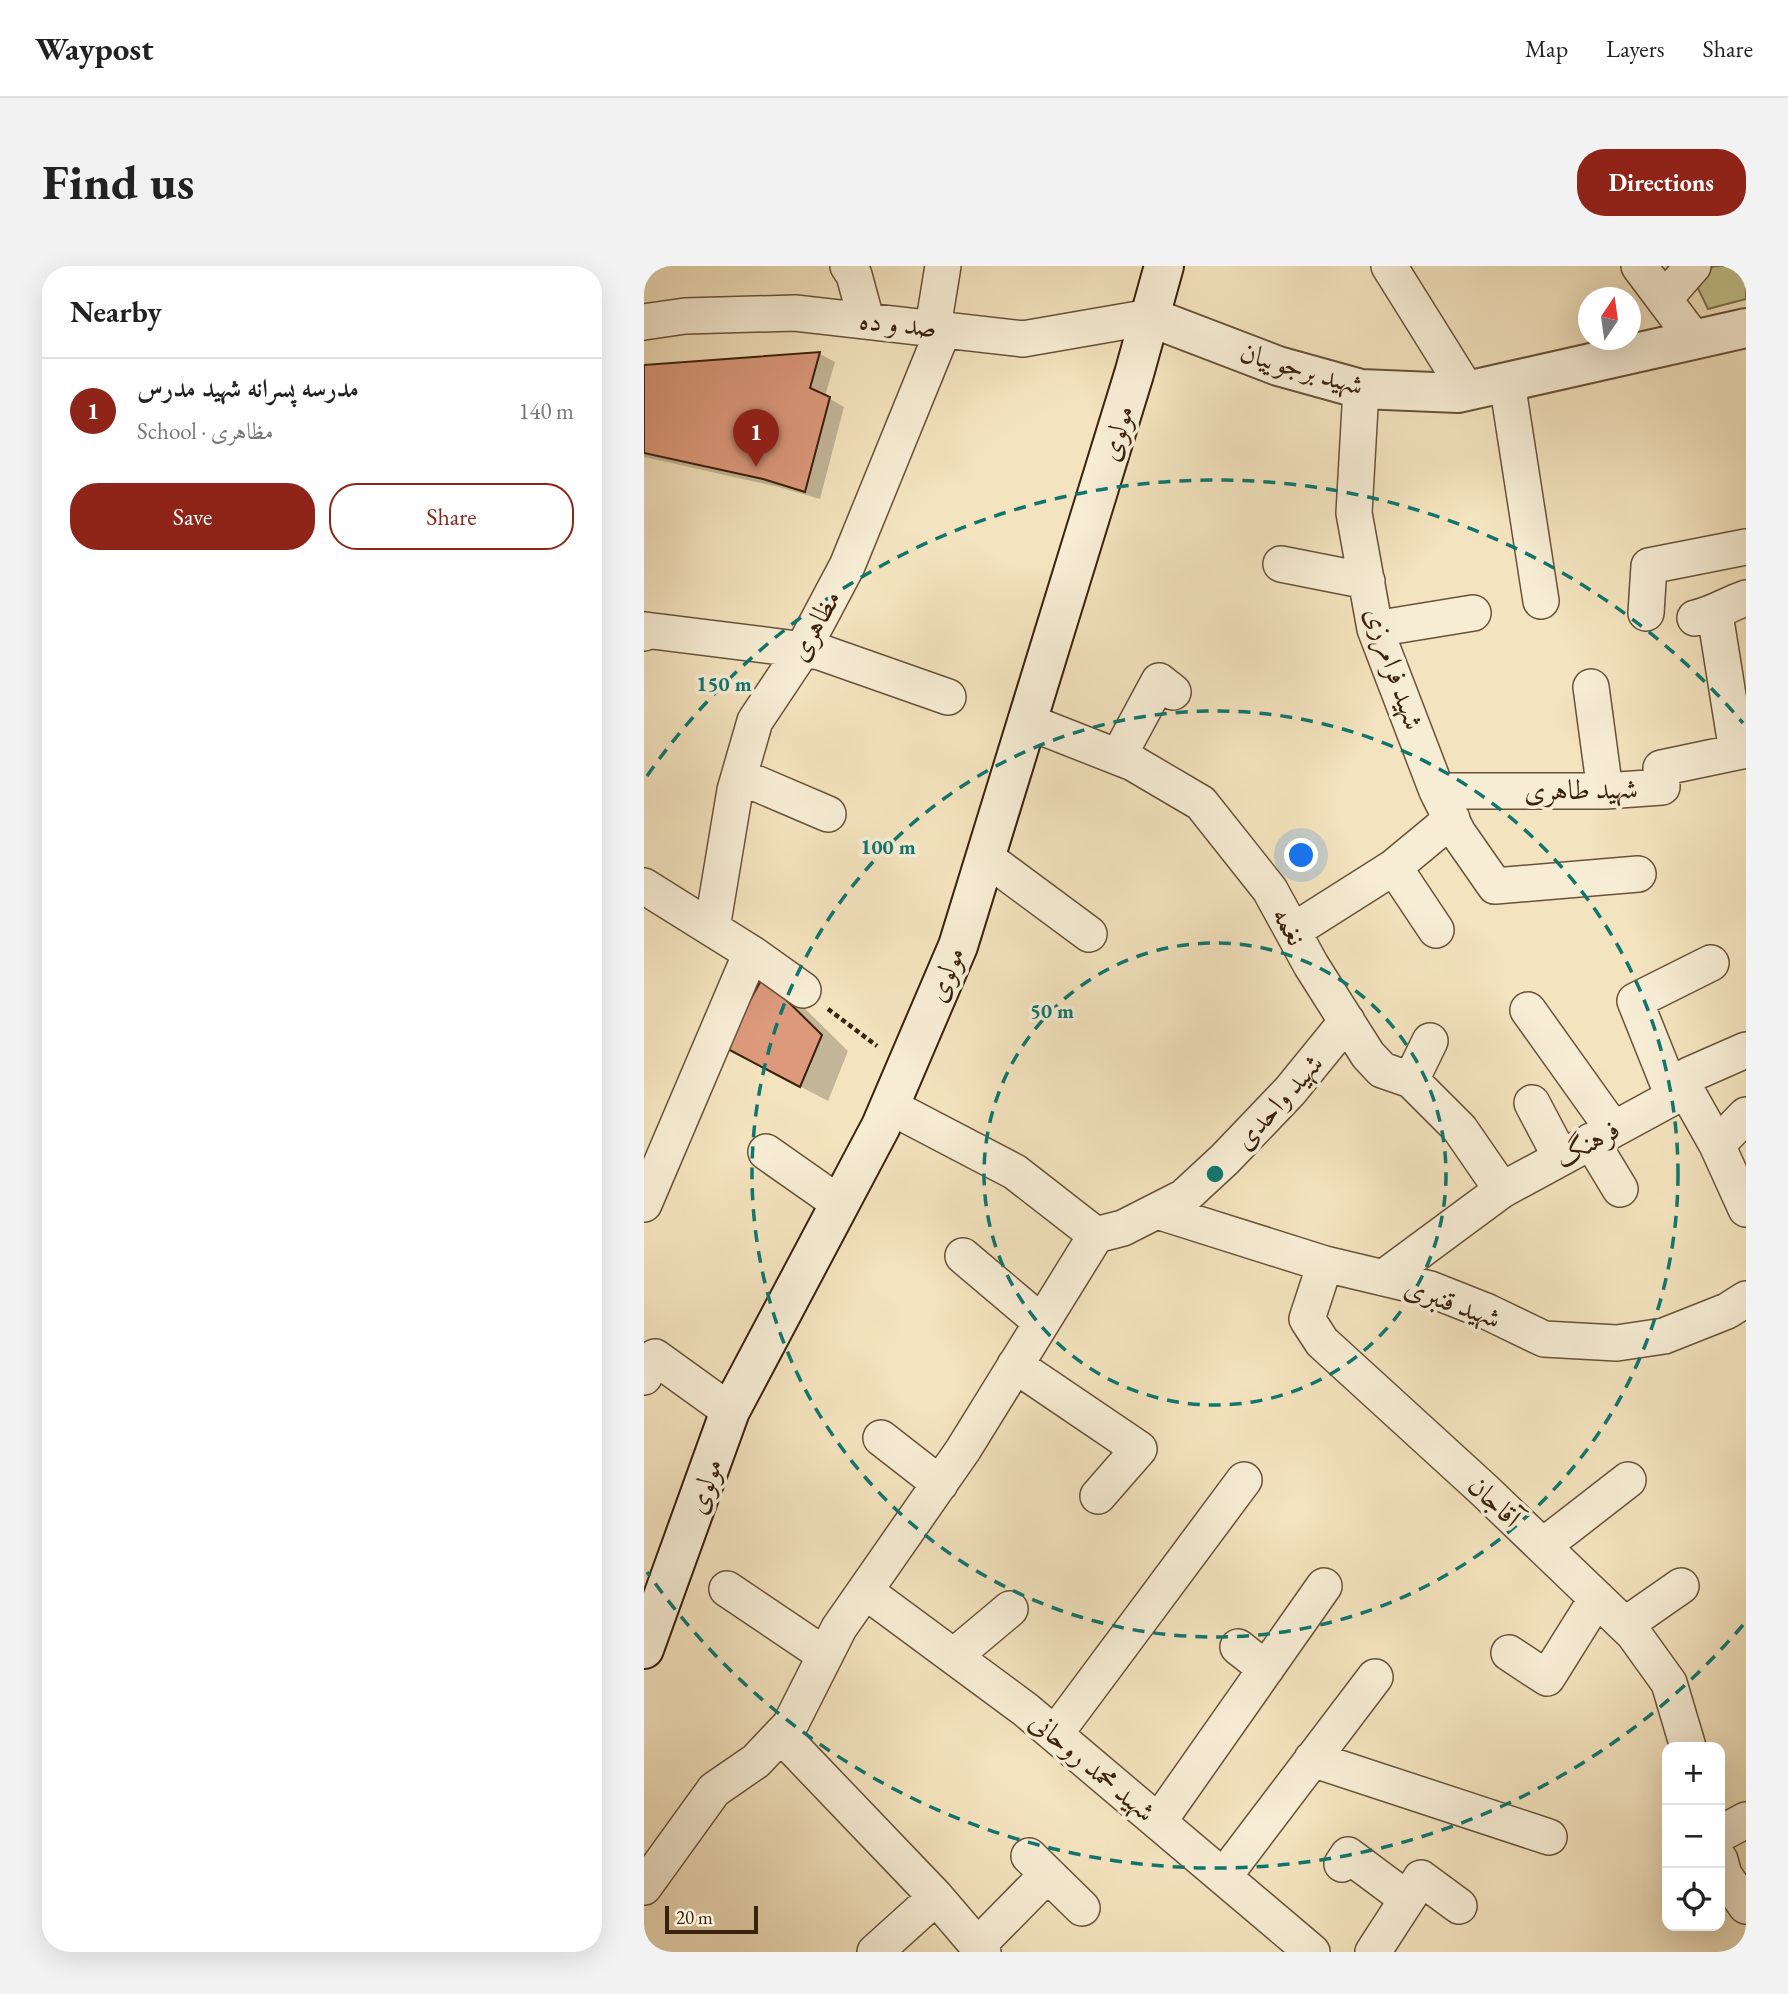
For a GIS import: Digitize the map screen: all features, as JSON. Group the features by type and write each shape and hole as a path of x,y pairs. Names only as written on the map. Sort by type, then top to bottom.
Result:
{"main road":[{"name":"مولوی","path":"644,1649 730,1411 841,1204 890,1106 958,946 1164,266"},
{"name":"شهید برجوییان","path":"1150,317 1278,366 1361,389 1467,391 1746,328"}],"street":[{"path":"848,266 854,275 866,319"},
{"name":"مظاهری","path":"712,928 739,776 755,721 803,649 847,566 938,327 943,266"},
{"path":"1389,266 1467,391"},
{"path":"1639,266 1693,338"},
{"path":"1664,299 1693,266"},
{"name":"صد و ده","path":"644,322 685,316 795,313 938,327 1023,339 1150,317"},
{"path":"1507,382 1541,601"},
{"name":"شهید فرامرزی","path":"1361,389 1354,513 1375,629 1458,834 1495,886 1638,874"},
{"path":"1646,613 1649,566 1746,547"},
{"path":"1282,564 1367,581"},
{"path":"1741,751 1705,616 1746,598"},
{"path":"1375,629 1473,613"},
{"path":"645,632 820,652 948,697"},
{"path":"1118,757 1159,681 1173,692"},
{"path":"1591,687 1605,791"},
{"name":"نغمه","path":"1026,721 1118,757 1201,803 1270,890 1347,1021 1382,1070 1411,1080 1460,1129 1503,1190"},
{"name":"شهید طاهری","path":"1444,805 1662,787 1661,768 1741,751"},
{"path":"739,776 828,814"},
{"path":"1293,931 1394,867 1444,805"},
{"path":"985,857 1090,934"},
{"path":"1394,867 1436,930"},
{"path":"645,889 712,928 803,990"},
{"path":"644,1204 751,953"},
{"path":"1711,963 1635,1001 1679,1093 1717,1145 1746,1209"},
{"path":"1528,1010 1602,1135 1619,1189"},
{"name":"شهید واحدی","path":"1096,1235 1123,1228 1184,1197 1225,1159 1290,1091 1347,1021"},
{"path":"1411,1080 1430,1041"},
{"name":"فرهنگ","path":"1383,1278 1465,1221 1503,1190 1679,1093 1689,1075 1746,1050"},
{"path":"1532,1103 1561,1158"},
{"path":"644,1887 714,1790 755,1761 790,1725 839,1628 940,1484 1096,1235 1015,1172 890,1106"},
{"path":"1717,1145 1746,1115"},
{"path":"766,1152 841,1204"},
{"name":"شهید قنبری","path":"1157,1210 1325,1265 1430,1289 1488,1312 1544,1339 1617,1343 1664,1336 1727,1311 1746,1299"},
{"path":"963,1256 1041,1322"},
{"name":"آقاجان","path":"1325,1265 1307,1319 1322,1342 1625,1625 1669,1683 1687,1742"},
{"path":"644,1377 655,1357 730,1411"},
{"path":"1015,1365 1139,1448 1098,1496"},
{"path":"881,1438 940,1484"},
{"path":"1055,1734 1244,1480"},
{"path":"1543,1546 1628,1480"},
{"path":"1159,1822 1324,1586"},
{"path":"1625,1625 1681,1586"},
{"path":"727,1589 825,1655"},
{"name":"شهید محمد روحانی","path":"865,1591 1055,1734 1312,1952"},
{"path":"1509,1653 1548,1678 1597,1598"},
{"path":"954,1656 1010,1609"},
{"path":"1238,1647 1266,1669"},
{"path":"1224,1876 1375,1677"},
{"path":"781,1735 936,1897 980,1949 1038,1866 1082,1908"},
{"path":"1312,1759 1549,1837"},
{"path":"1725,1831 1746,1820"},
{"path":"1342,1864 1348,1855 1407,1899"},
{"path":"1722,1868 1724,1875 1746,1906"},
{"path":"1373,1952 1421,1878 1459,1906"},
{"path":"875,1952 936,1897"}],"path":[{"path":"803,990 905,1068"}],"shaded area":[{"path":"1714,266 1746,266 1746,299 1708,309 1695,282"}],"building":[{"path":"820,352 810,388 830,397 805,492 763,479 644,453 644,365"},
{"path":"763,977 822,1035 800,1087 724,1047"}],"place":[{"name":"مدرسه پسرانه شهید مدرس","path":"756,467"}]}
